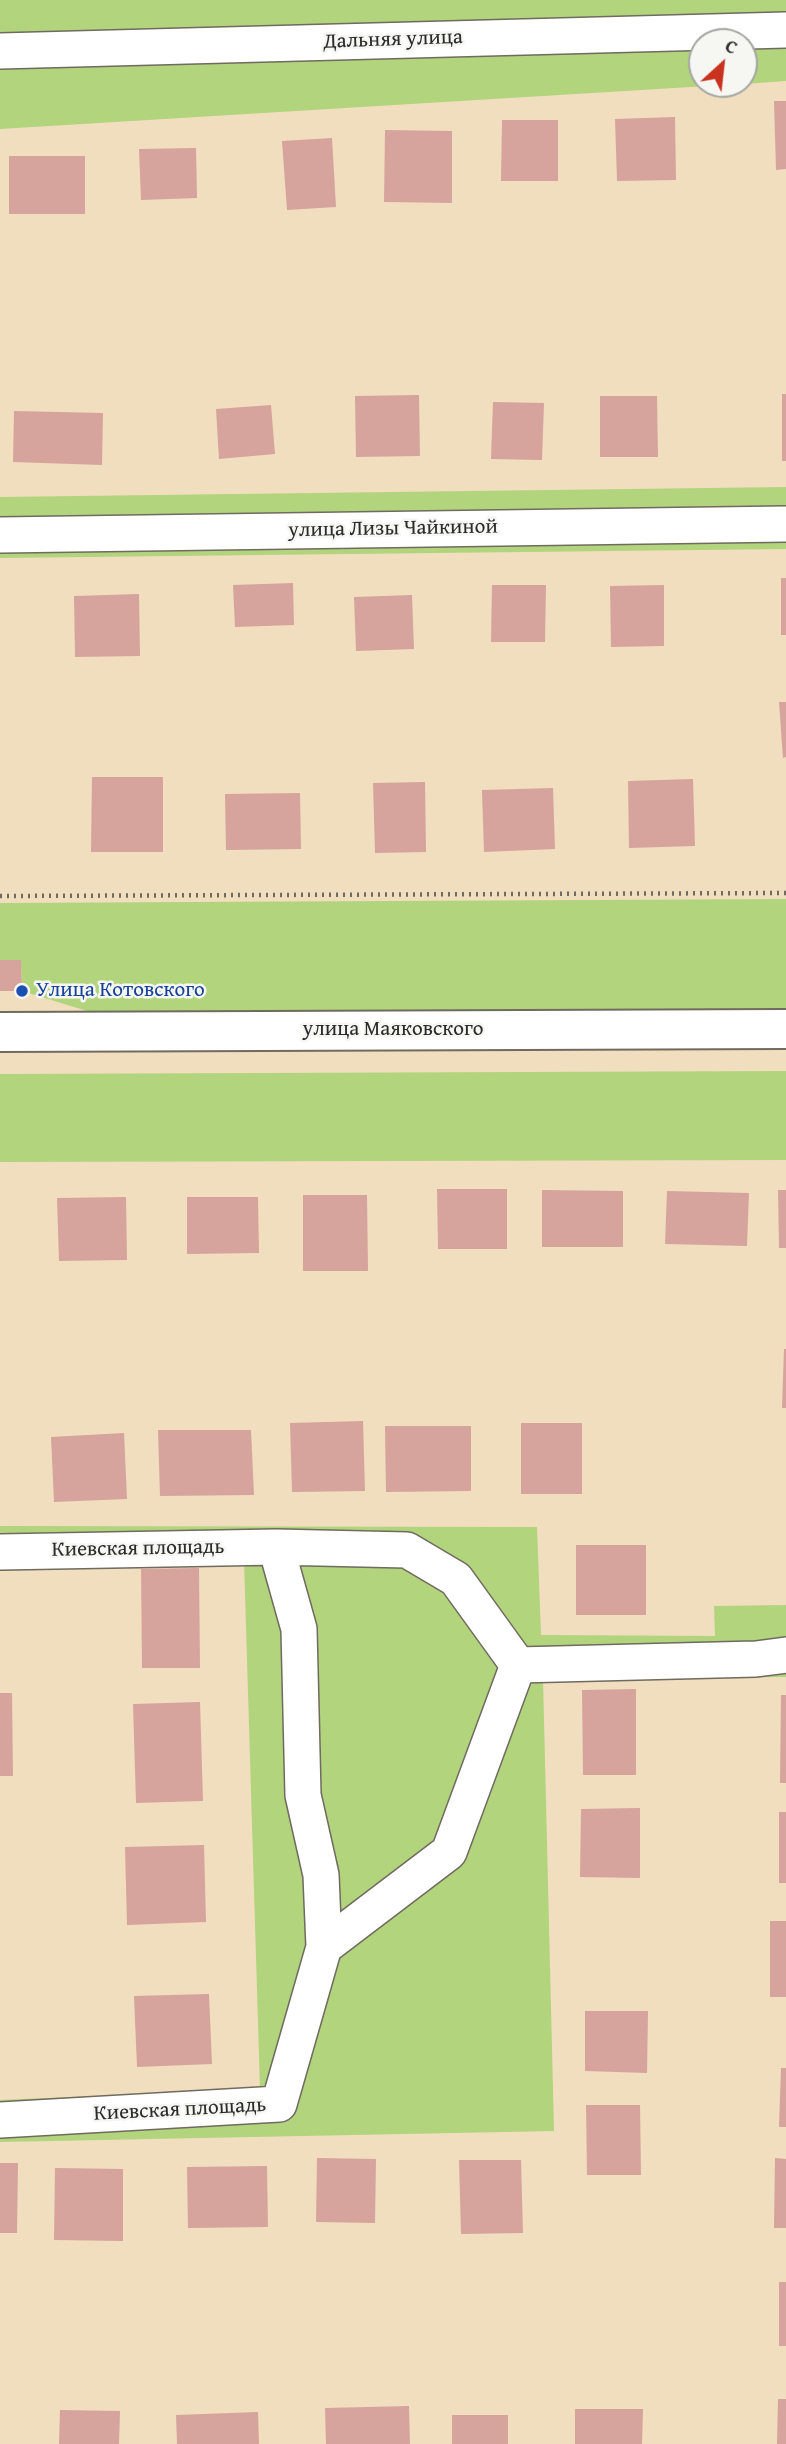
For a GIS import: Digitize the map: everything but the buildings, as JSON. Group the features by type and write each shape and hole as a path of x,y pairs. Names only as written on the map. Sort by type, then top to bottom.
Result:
{"main road":[{"name":"улица Маяковского","path":"0,1032 786,1028"}],"street":[{"name":"Дальняя улица","path":"0,51 786,30"},
{"name":"улица Лизы Чайкиной","path":"0,535 786,524"},
{"name":"Киевская площадь","path":"0,1552 276,1547 407,1550 456,1578 518,1665"},
{"name":"Киевская площадь","path":"0,2120 279,2104 324,1947 321,1875 303,1795 299,1629 276,1547"},
{"path":"324,1947 449,1852 518,1665 756,1659 786,1655"}],"path":[{"path":"0,896 786,893"}],"green space":[{"path":"0,0 786,0 786,16 0,36"},
{"path":"786,42 786,81 758,83 758,43"},
{"path":"688,44 688,87 0,129 0,62"},
{"path":"786,487 786,512 0,526 0,497"},
{"path":"786,533 786,549 0,558 0,545"},
{"path":"786,899 786,1010 87,1011 22,991 21,961 0,960 0,903"},
{"path":"786,1071 786,1160 0,1162 0,1074"},
{"path":"0,1526 537,1527 541,1635 715,1636 714,1606 786,1605 786,1646 525,1657 463,1571 0,1545"},
{"path":"272,1553 290,1627 316,1945 273,2095 0,2112 0,2100 260,2089 244,1560 0,1571 0,1561"},
{"path":"291,1557 404,1560 451,1586 508,1666 443,1844 333,1931"},
{"path":"786,1666 786,1677 543,1679 554,2131 0,2142 0,2131 288,2113 333,1951 456,1858 525,1672"}],"place":[{"name":"Улица Котовского","path":"22,991"}]}
